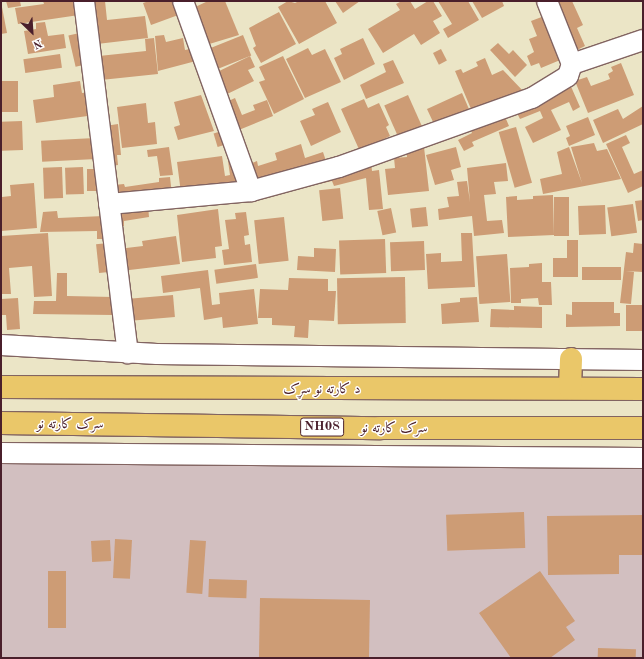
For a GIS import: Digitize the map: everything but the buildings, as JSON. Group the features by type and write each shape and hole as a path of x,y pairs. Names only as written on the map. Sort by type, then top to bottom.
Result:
{"highway":[{"path":"570,388 572,359"},
{"name":"د کارته نو سړک","path":"1,387 643,389"},
{"name":"سرک کارته نو","path":"1,423 380,428 643,428"}],"street":[{"path":"84,1 128,353"},
{"path":"183,1 251,191"},
{"path":"109,204 251,191 339,167 532,98 568,76 572,64 547,1"},
{"path":"572,64 643,40"},
{"path":"1,345 128,353 398,359 643,360"},
{"path":"1,453 643,458"}],"shaded area":[{"path":"1,453 643,453 643,658 1,658"}]}
